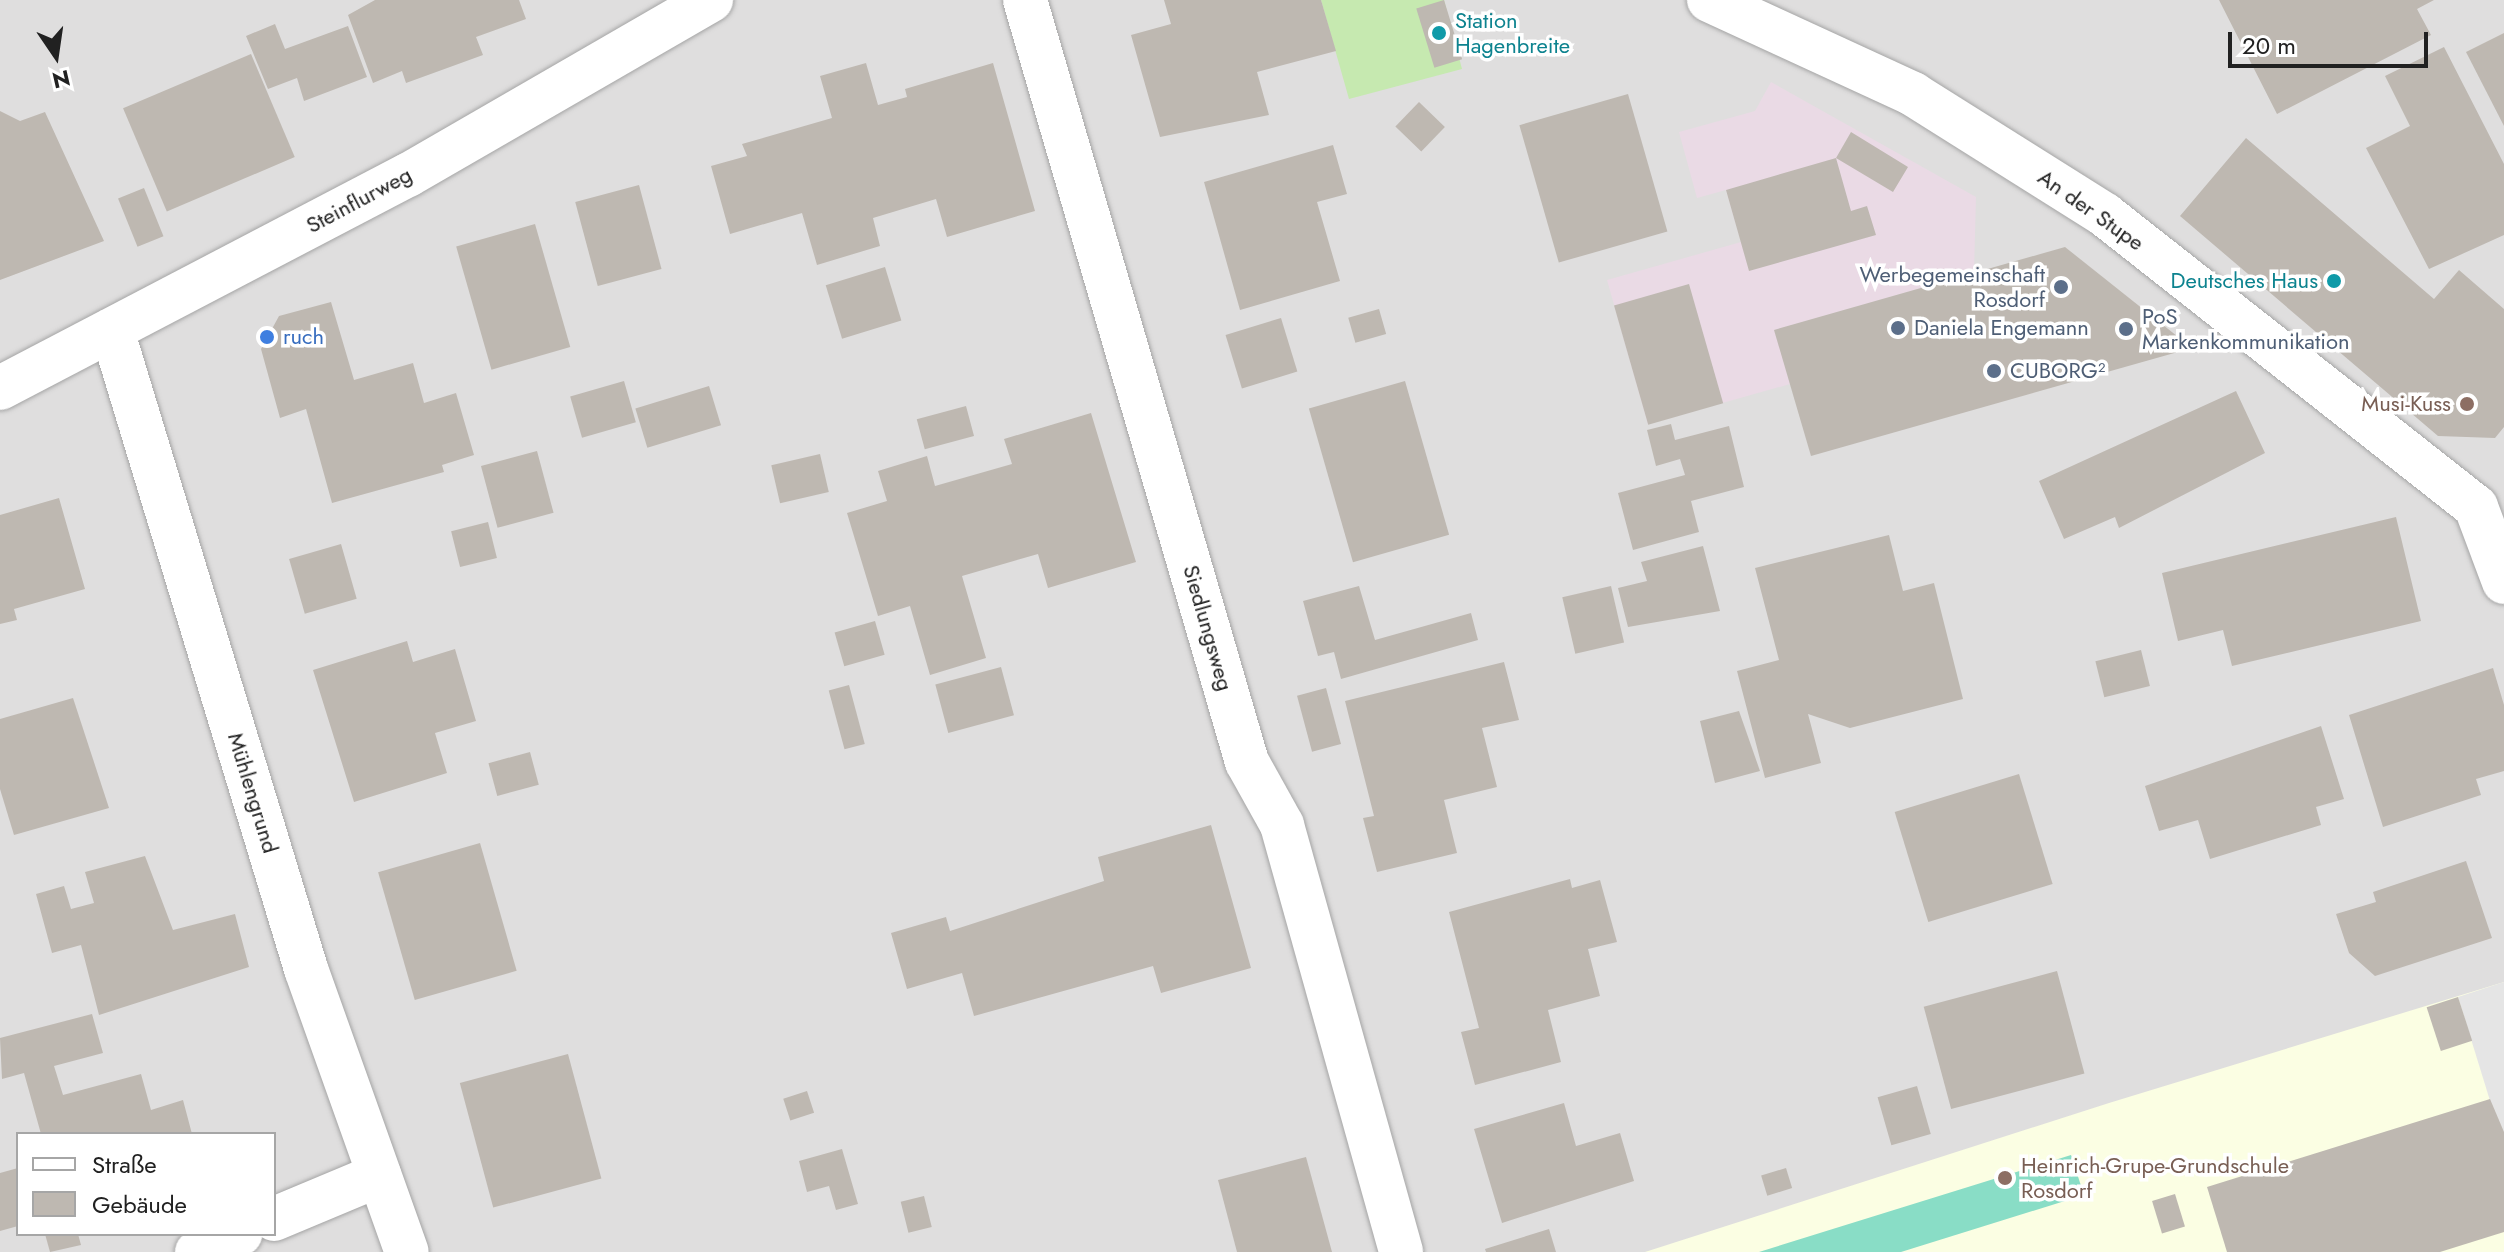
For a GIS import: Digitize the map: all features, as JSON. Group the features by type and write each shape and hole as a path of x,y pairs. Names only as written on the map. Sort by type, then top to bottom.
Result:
{"street":[{"name":"Steinflurweg","path":"0,388 408,175 711,0"},
{"name":"Siedlungsweg","path":"1025,0 1247,762 1282,825 1401,1252"},
{"name":"An der Stupe","path":"1709,0 1913,94 2105,215 2490,501"},
{"name":"Mühlengrund","path":"112,330 306,969 407,1252"},
{"path":"2490,501 2504,582"},
{"path":"276,1218 379,1175"},
{"path":"197,1252 235,1236"}],"shaded area":[{"path":"0,0 2504,0 2504,1252 0,1252"},
{"path":"1771,82 1976,197 1974,273 1775,330 1790,384 1648,424 1607,280 1741,242 1726,190 1697,198 1679,132 1755,111"},
{"path":"2504,982 2504,1252 1645,1252 2109,1103"},
{"path":"2504,982 2504,1132 2500,1133 2458,997"}],"green space":[{"path":"1321,0 1444,0 1462,69 1349,99"},
{"path":"2071,1155 2084,1195 1901,1252 1759,1252"}],"building":[{"path":"375,0 519,0 526,19 476,37 483,55 406,83 402,71 373,83 348,15"},
{"path":"1164,0 1321,0 1336,51 1257,72 1269,115 1160,137 1131,35 1171,24"},
{"name":"Station Hagenbreite","path":"1444,0 1462,59 1434,68 1416,8"},
{"path":"2219,0 2434,0 2417,9 2431,35 2277,114"},
{"path":"275,24 285,49 348,26 367,77 304,101 297,78 268,89 246,36"},
{"path":"2504,33 2504,126 2466,52"},
{"path":"2444,47 2504,164 2504,235 2429,269 2366,148 2410,126 2385,76"},
{"path":"251,54 295,157 167,211 123,108"},
{"path":"866,63 878,105 907,97 905,89 993,63 1035,211 947,237 936,199 873,218 880,246 817,265 802,213 730,234 711,166 747,156 742,144 832,118 820,76"},
{"path":"1628,94 1667,231 1559,263 1519,125"},
{"path":"1419,102 1445,127 1421,151 1395,126"},
{"path":"0,111 20,121 45,112 104,241 0,280"},
{"path":"1851,132 1908,167 1893,192 1836,158"},
{"name":"Deutsches Haus","path":"2246,138 2434,299 2459,270 2504,309 2504,427 2495,438 2438,436 2180,216"},
{"path":"1333,145 1347,194 1317,202 1340,281 1240,310 1204,182"},
{"path":"1836,158 1851,211 1867,206 1876,235 1749,271 1726,190"},
{"path":"639,185 662,269 598,286 575,202"},
{"path":"144,188 163,236 138,247 118,198"},
{"path":"535,224 570,347 491,370 456,247"},
{"path":"2065,247 2192,348 1811,456 1774,330"},
{"path":"885,267 901,321 842,339 826,285"},
{"path":"1689,284 1723,403 1648,425 1614,305"},
{"path":"331,302 354,380 413,363 424,403 456,393 474,455 442,465 444,472 332,503 306,409 280,418 261,349 279,316"},
{"path":"1379,309 1386,334 1355,343 1348,318"},
{"path":"1281,318 1297,372 1242,389 1226,335"},
{"path":"624,381 636,422 582,438 570,396"},
{"path":"1405,381 1449,535 1353,562 1309,409"},
{"path":"709,386 721,425 647,448 635,409"},
{"path":"2236,391 2265,453 2119,528 2115,517 2064,539 2039,481"},
{"path":"966,406 974,436 925,449 917,419"},
{"path":"1091,413 1136,562 1048,588 1038,554 962,576 986,658 930,675 910,606 878,616 847,513 887,501 878,471 927,456 935,486 1012,464 1004,439"},
{"path":"1671,424 1675,440 1729,426 1744,487 1691,501 1699,532 1633,550 1618,493 1685,475 1680,459 1656,466 1647,430"},
{"path":"537,451 554,513 498,528 481,466"},
{"path":"820,454 829,492 780,503 771,465"},
{"path":"59,498 85,589 14,609 17,620 0,624 0,515"},
{"path":"2396,517 2421,621 2232,666 2223,630 2178,641 2162,573"},
{"path":"488,522 497,558 460,567 451,531"},
{"path":"1889,535 1903,591 1934,583 1963,699 1850,728 1808,714 1821,763 1765,778 1737,671 1779,660 1755,568"},
{"path":"341,544 357,599 305,614 289,559"},
{"path":"1703,546 1720,611 1628,627 1618,588 1647,581 1641,562"},
{"path":"1359,586 1375,640 1471,613 1478,640 1341,679 1334,652 1318,656 1303,601"},
{"path":"1611,586 1624,643 1575,654 1562,597"},
{"path":"875,621 885,655 844,666 835,633"},
{"path":"407,641 413,662 455,649 476,721 435,733 447,773 354,802 313,670"},
{"path":"2141,650 2150,686 2104,697 2095,661"},
{"path":"1504,662 1519,720 1482,728 1497,787 1444,800 1457,853 1377,872 1363,818 1374,816 1345,701"},
{"path":"1001,667 1014,715 948,733 935,685"},
{"path":"2493,668 2504,705 2504,771 2476,779 2481,795 2383,827 2349,715"},
{"path":"849,685 865,744 845,749 829,690"},
{"path":"1326,688 1341,744 1312,752 1297,696"},
{"path":"73,698 109,808 14,835 0,789 0,719"},
{"path":"1739,711 1760,771 1715,783 1700,721"},
{"path":"2321,726 2344,799 2316,807 2321,825 2210,859 2198,820 2159,831 2145,786"},
{"path":"530,752 539,785 497,796 488,763"},
{"path":"2019,774 2053,884 1928,922 1895,812"},
{"path":"1211,825 1251,968 1161,993 1153,966 974,1016 962,973 907,989 891,933 946,917 950,931 1104,881 1098,857"},
{"path":"480,843 517,971 415,1000 378,872"},
{"path":"145,856 173,930 235,914 249,967 99,1015 81,945 52,953 36,894 64,886 71,909 94,903 85,872"},
{"path":"2466,861 2492,938 2375,976 2349,953 2336,914 2376,902 2373,892"},
{"path":"1570,879 1572,888 1600,880 1617,942 1588,949 1600,996 1548,1010 1561,1062 1475,1085 1461,1032 1479,1028 1449,912"},
{"path":"2057,971 2084,1073 1951,1109 1924,1007"},
{"path":"2458,997 2472,1041 2441,1051 2427,1007"},
{"path":"92,1014 103,1053 54,1066 63,1095 141,1074 151,1110 183,1100 191,1132 40,1132 24,1073 2,1079 0,1038"},
{"path":"568,1054 601,1179 493,1208 460,1083"},
{"path":"1917,1086 1931,1134 1891,1145 1878,1097"},
{"path":"807,1091 814,1113 790,1121 783,1099"},
{"path":"2490,1099 2504,1132 2504,1232 2440,1252 2227,1252 2207,1187"},
{"path":"1564,1103 1576,1146 1620,1133 1634,1181 1502,1223 1474,1129"},
{"path":"842,1149 858,1204 836,1210 829,1186 807,1192 799,1161"},
{"path":"1306,1157 1332,1252 1237,1252 1218,1180"},
{"path":"1786,1168 1792,1188 1767,1196 1761,1176"},
{"path":"16,1169 16,1227 0,1231 0,1173"},
{"path":"2175,1194 2185,1227 2162,1234 2152,1201"},
{"path":"924,1196 932,1227 908,1233 901,1202"},
{"path":"1549,1229 1556,1252 1486,1252 1485,1249"},
{"path":"46,1236 79,1236 81,1245 50,1252"}],"place":[{"name":"Station Hagenbreite","path":"1439,33"},
{"name":"Deutsches Haus","path":"2334,281"},
{"name":"Werbegemeinschaft Rosdorf","path":"2061,287"},
{"name":"Daniela Engemann","path":"1898,328"},
{"name":"PoS Markenkommunikation","path":"2126,329"},
{"name":"ruch","path":"267,337"},
{"name":"CUBORG²","path":"1994,371"},
{"name":"Musi-Kuss","path":"2467,404"},
{"name":"Heinrich-Grupe-Grundschule Rosdorf","path":"2005,1178"}]}
